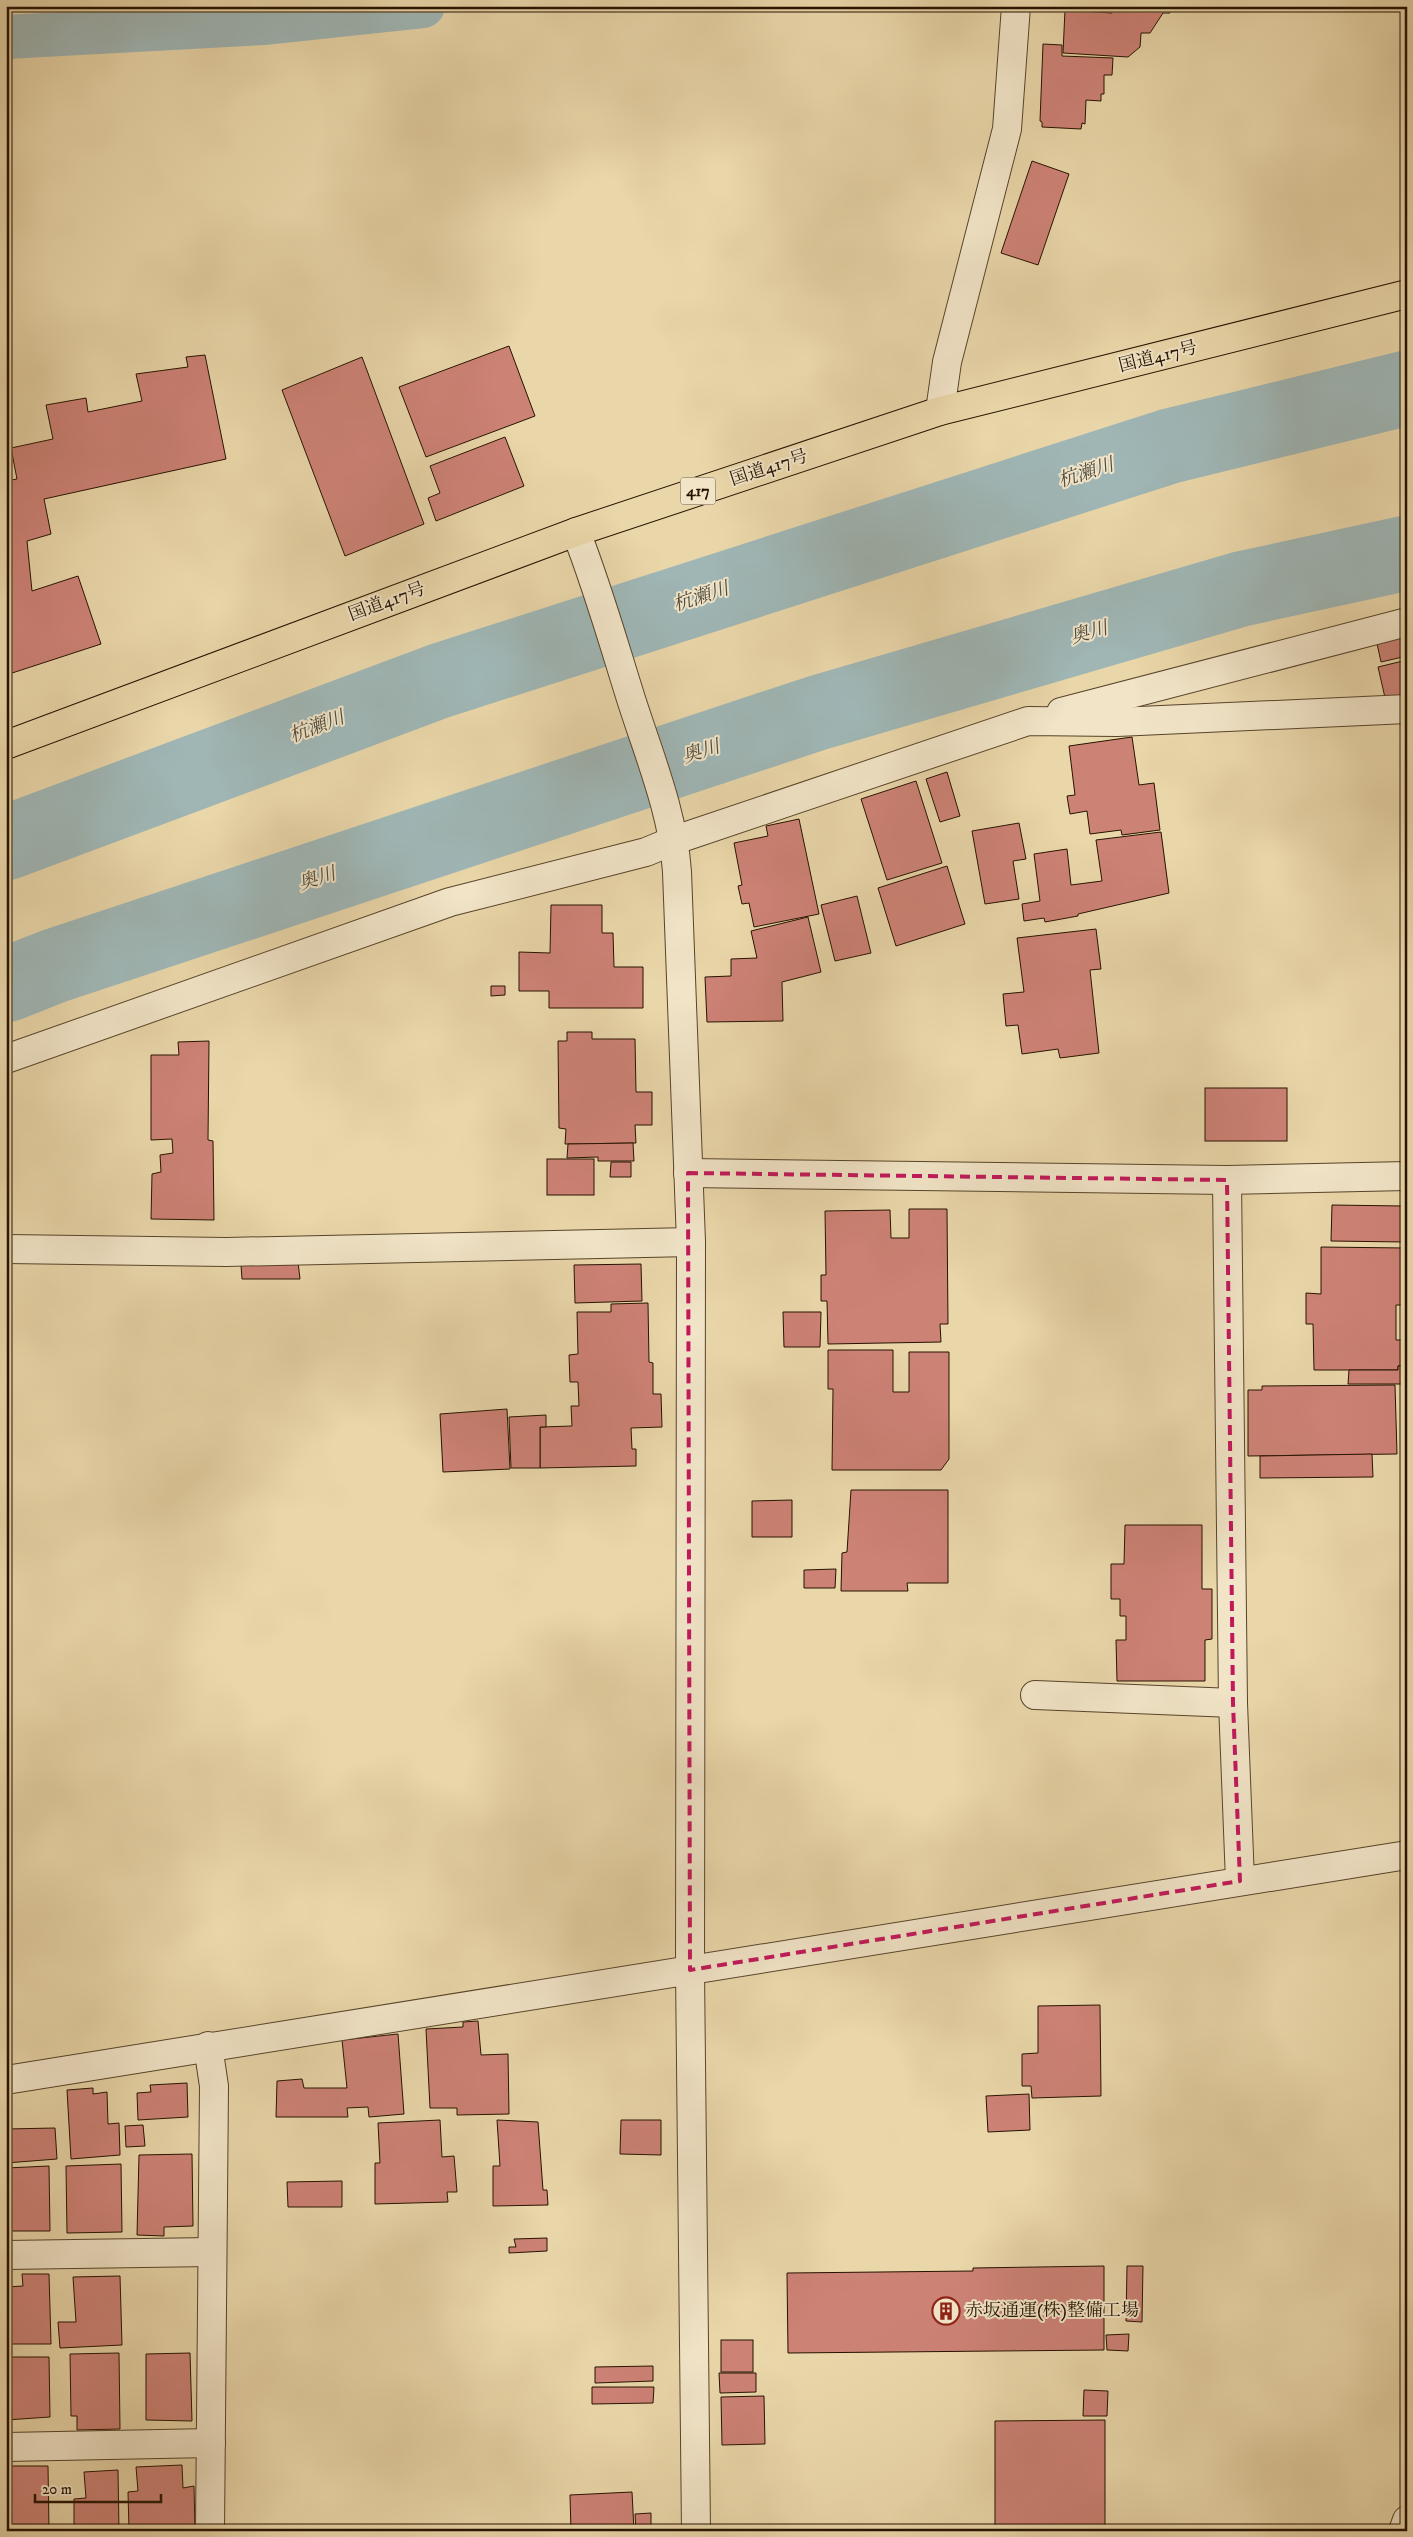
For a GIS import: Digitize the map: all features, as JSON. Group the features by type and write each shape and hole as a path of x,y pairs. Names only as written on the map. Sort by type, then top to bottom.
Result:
{"highway":[{"name":"国道417号","path":"6,745 576,532 940,411 1407,294"}],"street":[{"path":"940,411 946,362 1007,129 1016,6"},
{"path":"576,532 590,569 675,840 691,1242 690,1970 696,2531"},
{"path":"6,1059 450,902 646,852 675,840 1028,721 1407,622"},
{"path":"1028,721 1117,722 1407,709"},
{"path":"688,1173 1227,1180 1407,1176"},
{"path":"1227,1180 1233,1703 1240,1882"},
{"path":"6,1249 226,1252 691,1242"},
{"path":"1035,1695 1233,1703"},
{"path":"6,2080 208,2046 1407,1855"},
{"path":"208,2046 214,2086 210,2531"},
{"path":"6,2256 212,2252"},
{"path":"6,2447 211,2443"},
{"path":"1403,2531 1407,2520"}],"highlighted area":[{"path":"688,1173 1227,1180 1233,1703 1240,1881 690,1970"}],"building":[{"path":"1112,6 1170,6 1170,13 1163,13 1150,33 1141,33 1140,47 1128,57 1063,53 1065,10 1112,13"},
{"path":"1043,44 1062,45 1062,56 1113,58 1112,75 1104,75 1104,94 1101,94 1101,101 1086,100 1085,124 1082,123 1081,129 1042,127 1042,122 1040,121"},
{"path":"1032,161 1069,174 1038,265 1001,253"},
{"path":"509,346 535,416 426,457 399,387"},
{"path":"205,355 226,459 44,499 51,534 27,541 32,591 78,576 101,644 6,675 6,597 10,596 6,586 6,481 17,479 11,448 53,439 46,405 86,398 88,412 142,401 136,374 188,367 186,357"},
{"path":"362,357 424,524 345,556 282,390"},
{"path":"505,437 524,486 436,521 428,498 440,493 430,466"},
{"path":"1407,631 1407,656 1381,662 1376,639"},
{"path":"1407,660 1407,697 1386,702 1378,667"},
{"path":"1132,737 1139,785 1154,783 1160,830 1122,835 1121,830 1090,834 1087,811 1070,814 1067,796 1075,795 1069,746"},
{"path":"947,772 960,816 940,822 926,779"},
{"path":"916,781 942,863 887,880 861,799"},
{"path":"799,819 819,914 754,927 749,903 742,904 738,886 742,885 734,843 768,836 766,826"},
{"path":"1019,823 1026,859 1013,861 1019,899 985,904 972,831"},
{"path":"1161,832 1169,893 1078,914 1078,916 1045,922 1044,918 1024,921 1022,904 1040,901 1034,854 1067,849 1071,885 1102,881 1096,840"},
{"path":"947,866 965,924 896,946 878,888"},
{"path":"857,896 871,953 835,961 821,905"},
{"path":"551,905 602,905 602,933 613,933 614,967 643,967 643,1008 549,1008 549,991 519,991 519,952 550,953"},
{"path":"808,917 821,972 782,982 783,1021 707,1022 705,977 731,976 731,959 757,958 751,931"},
{"path":"1096,929 1101,969 1090,970 1099,1053 1060,1058 1058,1049 1022,1054 1018,1025 1006,1026 1003,994 1024,992 1017,938"},
{"path":"491,986 505,986 505,995 491,996"},
{"path":"567,1032 592,1032 592,1039 635,1039 636,1092 652,1092 652,1125 635,1125 636,1143 565,1144 566,1129 559,1128 558,1041 567,1041"},
{"path":"209,1041 208,1140 213,1141 214,1220 151,1219 152,1174 161,1172 160,1155 173,1153 172,1139 151,1140 151,1055 179,1055 178,1042"},
{"path":"1205,1088 1287,1088 1287,1141 1205,1141"},
{"path":"633,1143 634,1161 598,1161 598,1157 567,1158 568,1144"},
{"path":"547,1159 594,1159 594,1195 547,1195"},
{"path":"611,1162 631,1162 631,1177 610,1177"},
{"path":"1332,1205 1403,1206 1404,1242 1331,1241"},
{"path":"909,1209 947,1209 948,1324 940,1324 941,1342 828,1344 827,1301 821,1301 821,1275 826,1275 825,1211 890,1210 891,1238 909,1238"},
{"path":"1321,1247 1405,1248 1404,1305 1396,1305 1396,1340 1407,1340 1407,1365 1398,1366 1398,1370 1314,1370 1313,1324 1306,1324 1306,1293 1321,1294"},
{"path":"298,1262 300,1279 242,1279 241,1265"},
{"path":"641,1264 642,1301 575,1303 574,1265"},
{"path":"648,1303 649,1362 653,1363 653,1394 661,1394 662,1427 631,1428 632,1449 636,1449 636,1466 540,1468 540,1427 572,1426 571,1406 579,1406 578,1382 570,1382 569,1355 578,1354 577,1312 611,1312 611,1304"},
{"path":"783,1312 821,1312 820,1347 784,1347"},
{"path":"828,1350 893,1350 893,1392 909,1392 909,1352 949,1352 949,1459 941,1470 832,1470 833,1389 828,1389"},
{"path":"1407,1365 1407,1384 1348,1384 1349,1370 1398,1370 1398,1366"},
{"path":"1395,1385 1397,1454 1248,1456 1248,1390 1262,1390 1262,1386"},
{"path":"507,1409 510,1469 443,1472 440,1414"},
{"path":"546,1415 546,1427 540,1427 540,1468 511,1468 509,1417"},
{"path":"1372,1454 1373,1477 1260,1478 1260,1456"},
{"path":"851,1490 948,1490 948,1583 907,1583 908,1591 841,1591 842,1553 847,1552"},
{"path":"792,1500 792,1537 752,1537 752,1501"},
{"path":"1125,1525 1202,1525 1202,1589 1212,1589 1212,1639 1205,1640 1205,1681 1117,1681 1116,1640 1126,1640 1126,1616 1120,1616 1120,1599 1111,1599 1111,1564 1124,1564"},
{"path":"836,1569 835,1588 804,1588 804,1570"},
{"path":"1100,2005 1101,2096 1032,2098 1031,2086 1022,2086 1022,2054 1038,2053 1038,2006"},
{"path":"478,2021 481,2055 508,2054 509,2114 457,2115 457,2108 430,2108 426,2029 463,2027 463,2022"},
{"path":"398,2034 404,2114 369,2117 368,2107 347,2108 348,2117 276,2117 277,2081 302,2079 304,2088 347,2088 342,2040"},
{"path":"187,2083 188,2117 138,2120 137,2093 151,2092 150,2085"},
{"path":"93,2088 93,2094 107,2092 108,2124 119,2123 120,2155 71,2159 67,2090"},
{"path":"1029,2094 1030,2130 988,2132 986,2096"},
{"path":"440,2120 442,2157 454,2156 457,2192 447,2192 448,2202 375,2204 375,2163 380,2163 378,2123"},
{"path":"497,2120 538,2122 543,2190 547,2190 548,2205 493,2206 493,2166 500,2166"},
{"path":"621,2120 661,2120 661,2155 620,2154"},
{"path":"143,2125 145,2146 126,2147 125,2126"},
{"path":"55,2128 57,2159 6,2163 6,2129"},
{"path":"192,2154 193,2226 164,2227 164,2236 137,2235 139,2155"},
{"path":"121,2164 122,2232 67,2233 66,2166"},
{"path":"49,2166 50,2231 6,2231 6,2168"},
{"path":"342,2181 342,2207 288,2207 287,2182"},
{"path":"547,2238 547,2251 509,2253 509,2247 516,2247 514,2239"},
{"name":"赤坂通運(株)整備工場","path":"1104,2266 1104,2350 788,2353 787,2273 973,2271 973,2268"},
{"path":"1127,2266 1143,2266 1142,2322 1126,2321"},
{"path":"22,2274 49,2274 51,2344 6,2344 6,2287 23,2286"},
{"path":"120,2276 122,2345 60,2348 58,2322 76,2322 73,2277"},
{"path":"1129,2334 1128,2351 1107,2350 1106,2335"},
{"path":"721,2340 753,2340 753,2372 721,2372"},
{"path":"119,2353 120,2429 77,2430 77,2416 71,2416 70,2354"},
{"path":"190,2353 192,2421 146,2420 146,2354"},
{"path":"6,2357 49,2357 50,2417 6,2420"},
{"path":"653,2366 653,2381 595,2383 595,2367"},
{"path":"719,2373 756,2373 756,2392 720,2393"},
{"path":"592,2387 654,2387 653,2403 592,2404"},
{"path":"1084,2390 1108,2391 1107,2416 1083,2416"},
{"path":"764,2396 765,2444 722,2445 721,2397"},
{"path":"1105,2420 1105,2531 995,2531 995,2421"},
{"path":"182,2465 183,2488 194,2486 195,2531 129,2531 128,2492 138,2491 136,2467"},
{"path":"6,2466 48,2466 49,2531 6,2531"},
{"path":"118,2470 119,2531 74,2531 74,2499 86,2498 84,2472"},
{"path":"632,2492 634,2531 571,2531 570,2495"},
{"path":"651,2513 651,2531 636,2531 635,2514"},
{"path":"850,2529 850,2531 715,2531"}],"waterway":[{"path":"6,37 263,23 423,6"},
{"name":"杭瀬川","path":"6,843 439,681 1170,446 1407,388"},
{"name":"奥川","path":"6,985 54,966 817,713 1241,589 1407,553"}],"place":[{"name":"赤坂通運(株)整備工場","path":"946,2311"}]}
